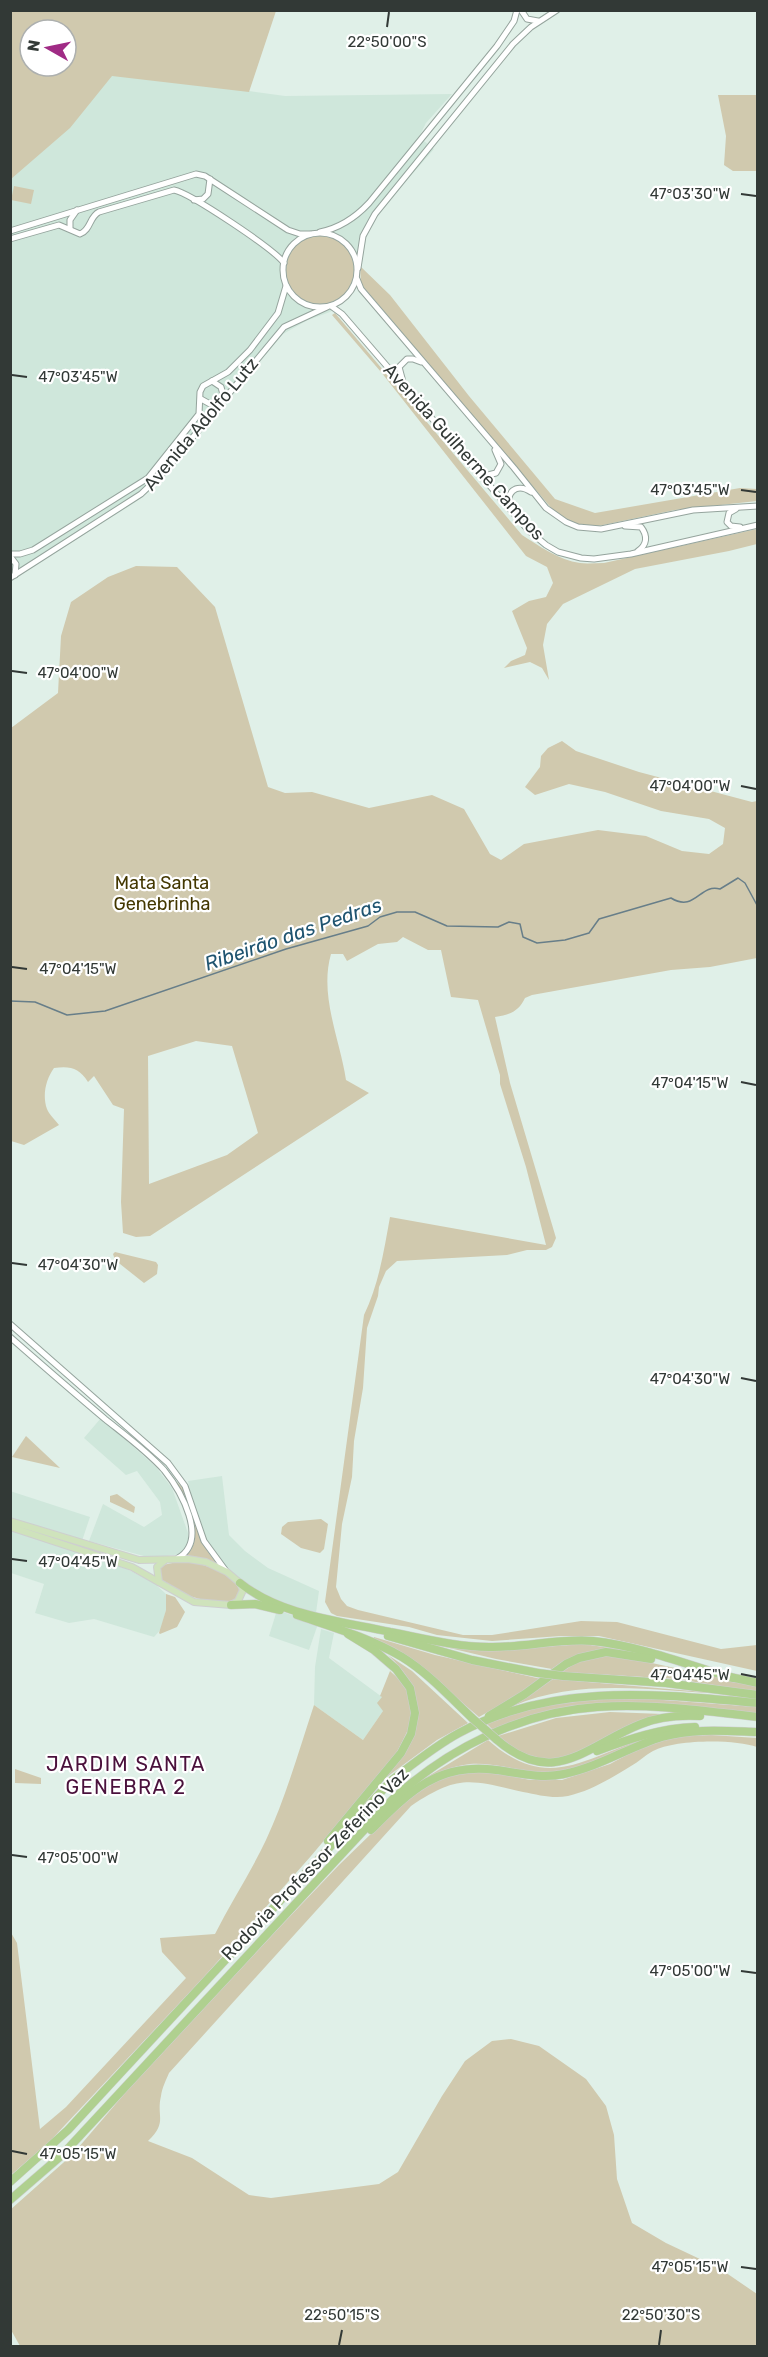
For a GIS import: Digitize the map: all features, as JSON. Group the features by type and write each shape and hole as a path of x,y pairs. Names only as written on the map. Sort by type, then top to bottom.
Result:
{"highway":[{"path":"240,1583 276,1604 463,1658 538,1673 666,1683 758,1695"},
{"path":"231,1605 255,1604 270,1607 389,1650 412,1663 496,1739 518,1756 532,1761 551,1764 570,1763 631,1739 678,1728 713,1726 758,1731"},
{"path":"340,1621 474,1647 508,1647 576,1640 606,1643 733,1678"},
{"path":"294,1884 401,1753 408,1742 414,1723 414,1700 404,1679 388,1661 348,1634"},
{"path":"461,1732 525,1694 566,1664 592,1654 606,1652 633,1655 758,1683"},
{"name":"Rodovia Professor Zeferino Vaz","path":"10,2182 68,2130 392,1780 461,1732 526,1707 583,1695 625,1694 758,1703"},
{"name":"Rodovia Professor Zeferino Vaz","path":"10,2200 62,2155 392,1800 412,1782 458,1750 491,1734 544,1717 595,1707 633,1706 758,1718"},
{"path":"532,1761 558,1762 574,1759 642,1723 666,1717 758,1718"},
{"path":"293,1906 396,1805 420,1786 438,1776 471,1768 553,1776 579,1771 665,1736 698,1731 758,1731"}],"main road":[{"path":"10,231 196,174 210,179 288,230 300,234 320,232 351,220 369,203 497,46 519,10 527,19 540,21"},
{"path":"310,234 293,244 284,263 283,275 286,286 299,301 308,306 329,307 346,298 357,279 363,236 375,214 504,54 522,34 557,10"},
{"path":"179,191 178,181 181,178"},
{"path":"194,200 203,199 208,194 210,179"},
{"path":"10,239 53,225 63,225 76,233 84,232 93,216 99,212 171,190 179,191 194,200 274,252 284,263"},
{"path":"84,207 91,210 93,216"},
{"path":"70,228 70,220 77,210"},
{"path":"320,232 342,239 356,257 358,268"},
{"name":"Avenida Guilherme Campos","path":"357,279 361,289 554,515 578,527 592,530 693,510 755,506"},
{"name":"Avenida Adolfo Lutz","path":"10,555 33,550 138,486 152,473 195,419 201,408 201,389 236,365 268,327 278,313 286,286"},
{"name":"Avenida Adolfo Lutz","path":"13,576 141,494 164,472 284,327 329,307"},
{"name":"Avenida Guilherme Campos","path":"329,307 342,314 513,513 536,538 546,545 568,555 594,559 631,554 758,525"},
{"path":"411,393 402,378 399,367 408,359 413,359 427,367"},
{"path":"201,399 210,404 222,401 221,387 212,381"},
{"path":"471,464 478,471 488,475 500,469 498,456 484,434"},
{"path":"513,513 508,502 511,491 516,487 522,487 535,495"},
{"path":"748,526 731,526 726,519 735,509 755,506"},
{"path":"616,526 641,528 644,531 645,544 631,554"},
{"path":"10,555 15,564 13,576"},
{"path":"10,1324 168,1463 185,1486 204,1541 227,1572 240,1583 243,1590 238,1601 231,1605 195,1602 132,1567 10,1527"},
{"path":"10,1337 164,1471 183,1501 192,1533 188,1551 178,1558"},
{"path":"10,1521 139,1560 178,1558 198,1560 227,1572"},
{"path":"96,1556 99,1548"},
{"path":"159,1582 157,1567 164,1560"}],"shaded area":[{"path":"84,72 285,96 452,94 426,123 419,137 434,149 374,218 367,234 359,277 351,296 330,312 308,320 283,334 154,488 11,581 11,135"},
{"path":"101,1418 156,1467 172,1488 188,1533 188,1547 181,1554 151,1558 89,1541 103,1504 144,1527 162,1515 160,1502 137,1471 126,1475 84,1438"},
{"path":"222,1476 229,1535 245,1551 268,1568 319,1591 316,1613 282,1606 237,1580 220,1562 199,1529 188,1481"},
{"path":"10,1491 90,1517 82,1541 11,1519"},
{"path":"10,1529 127,1569 154,1583 166,1594 166,1610 161,1629 154,1637 94,1619 69,1623 35,1613 44,1584 11,1573"},
{"path":"277,1610 318,1624 309,1650 269,1636"},
{"path":"321,1629 334,1633 329,1658 382,1697 383,1711 363,1740 314,1705 315,1667"}],"green space":[{"path":"11,10 276,10 249,92 112,76 70,128 11,179"},
{"path":"718,95 757,95 757,171 733,171 724,165 726,136"},
{"path":"14,186 34,190 31,204 11,200"},
{"path":"320,236 333,239 344,246 351,257 354,270 351,283 344,294 333,301 320,304 307,301 296,294 289,283 286,270 289,257 296,246 307,239"},
{"path":"360,266 390,295 469,396 555,499 595,513 740,488 757,489 757,501 675,510 598,526 583,526 558,516 361,284"},
{"path":"335,313 522,535 550,552 580,563 604,563 757,529 757,544 635,569 563,604 547,624 543,645 549,680 542,668 530,662 504,668 511,661 525,655 527,648 512,611 529,601 546,597 553,583 547,567 526,556 381,372 332,315"},
{"name":"Mata Santa Genebrinha","path":"136,566 177,567 215,607 268,787 285,793 312,792 369,808 432,795 464,809 490,854 501,860 524,844 598,830 646,836 682,851 709,854 723,844 725,828 709,819 661,811 605,792 569,784 535,795 525,787 540,767 541,756 548,748 562,741 576,751 639,772 752,802 757,801 757,958 710,967 671,970 532,995 525,998 513,1012 495,1017 510,1083 556,1238 552,1247 546,1250 527,1250 507,1255 397,1261 386,1271 367,1328 363,1388 354,1441 352,1477 342,1524 336,1587 347,1606 463,1635 492,1635 581,1621 617,1622 721,1649 757,1645 757,1671 599,1636 492,1641 437,1635 409,1627 337,1616 331,1613 325,1602 364,1315 377,1279 390,1217 546,1245 478,1000 451,997 441,950 428,950 403,937 397,942 378,944 347,961 343,954 331,954 327,986 346,1080 369,1093 150,1236 136,1237 123,1233 121,1202 124,1109 113,1105 94,1076 88,1082 74,1069 54,1068 47,1082 45,1098 48,1111 59,1125 24,1145 11,1141 11,728 58,693 61,636 71,602 108,577","holes":["196,1041 232,1046 258,1133 227,1155 149,1184 148,1056"]},
{"path":"115,1252 156,1262 157,1274 144,1283 115,1260 113,1254"},
{"path":"26,1436 60,1468 12,1457"},
{"path":"177,1482 188,1499 203,1543 218,1564 198,1557 186,1556 192,1548 194,1530"},
{"path":"117,1494 135,1507 134,1513 110,1502 110,1496"},
{"path":"321,1519 328,1524 324,1549 320,1553 301,1548 281,1534 282,1527 288,1522"},
{"path":"182,1561 212,1568 238,1583 239,1593 236,1598 229,1601 208,1601 179,1592 162,1581 159,1570 163,1565"},
{"path":"166,1594 175,1597 185,1612 177,1627 160,1634 166,1610"},
{"path":"374,1637 435,1655 541,1679 525,1691 479,1717 415,1662 372,1641"},
{"path":"424,1642 451,1648 483,1651 584,1644 623,1650 604,1650 577,1655 552,1669 496,1659"},
{"path":"388,1655 412,1671 468,1723 437,1740 380,1782 417,1721 417,1701 411,1684"},
{"path":"599,1656 620,1656 757,1686 757,1692 677,1679 562,1672 580,1660"},
{"path":"390,1671 403,1683 409,1694 411,1705 408,1730 395,1756 311,1856 203,1978 50,2141 11,2175 10,1931 17,1943 40,2129 66,2107 186,1978 162,1952 160,1938 215,1934 254,1864 273,1824 314,1705 363,1740 383,1711 377,1703 382,1697 380,1696"},
{"path":"553,1679 727,1694 646,1689 591,1689 564,1691 513,1706"},
{"path":"623,1697 757,1707 757,1715 605,1704 494,1731 487,1724 552,1703"},
{"path":"610,1712 663,1714 641,1722 580,1752 561,1758 540,1758 520,1752 498,1736 556,1718"},
{"path":"711,1735 757,1738 757,1747 720,1742 675,1744 650,1753 601,1784 568,1796 546,1796 490,1785 465,1783 441,1789 411,1806 169,2073 160,2103 160,2124 148,2141 192,2158 249,2195 271,2198 379,2184 398,2172 465,2061 492,2041 511,2039 539,2046 586,2079 606,2106 614,2135 617,2179 632,2223 666,2243 719,2268 757,2294 757,2346 20,2346 11,2330 10,2210 72,2155 126,2092 277,1930 411,1795 441,1777 466,1772 495,1773 530,1780 562,1780 610,1764 636,1750 665,1740"},
{"path":"651,1737 605,1758 569,1770 546,1772 470,1764 439,1772 422,1780 488,1740 510,1756 530,1765 550,1768 568,1766"},
{"path":"15,1769 41,1778 41,1784 15,1783"}],"waterway":[{"name":"Ribeirão das Pedras","path":"10,1001 35,1002 67,1015 105,1011 286,949 368,926 380,917 397,912 415,912 447,926 498,927 509,922 520,924 523,937 537,943 565,940 589,933 599,919 671,898 679,902 686,902 707,890 720,889 738,878 745,883 758,907"}],"district":[{"name":"JARDIM SANTA GENEBRA 2","path":"126,1776"}]}
